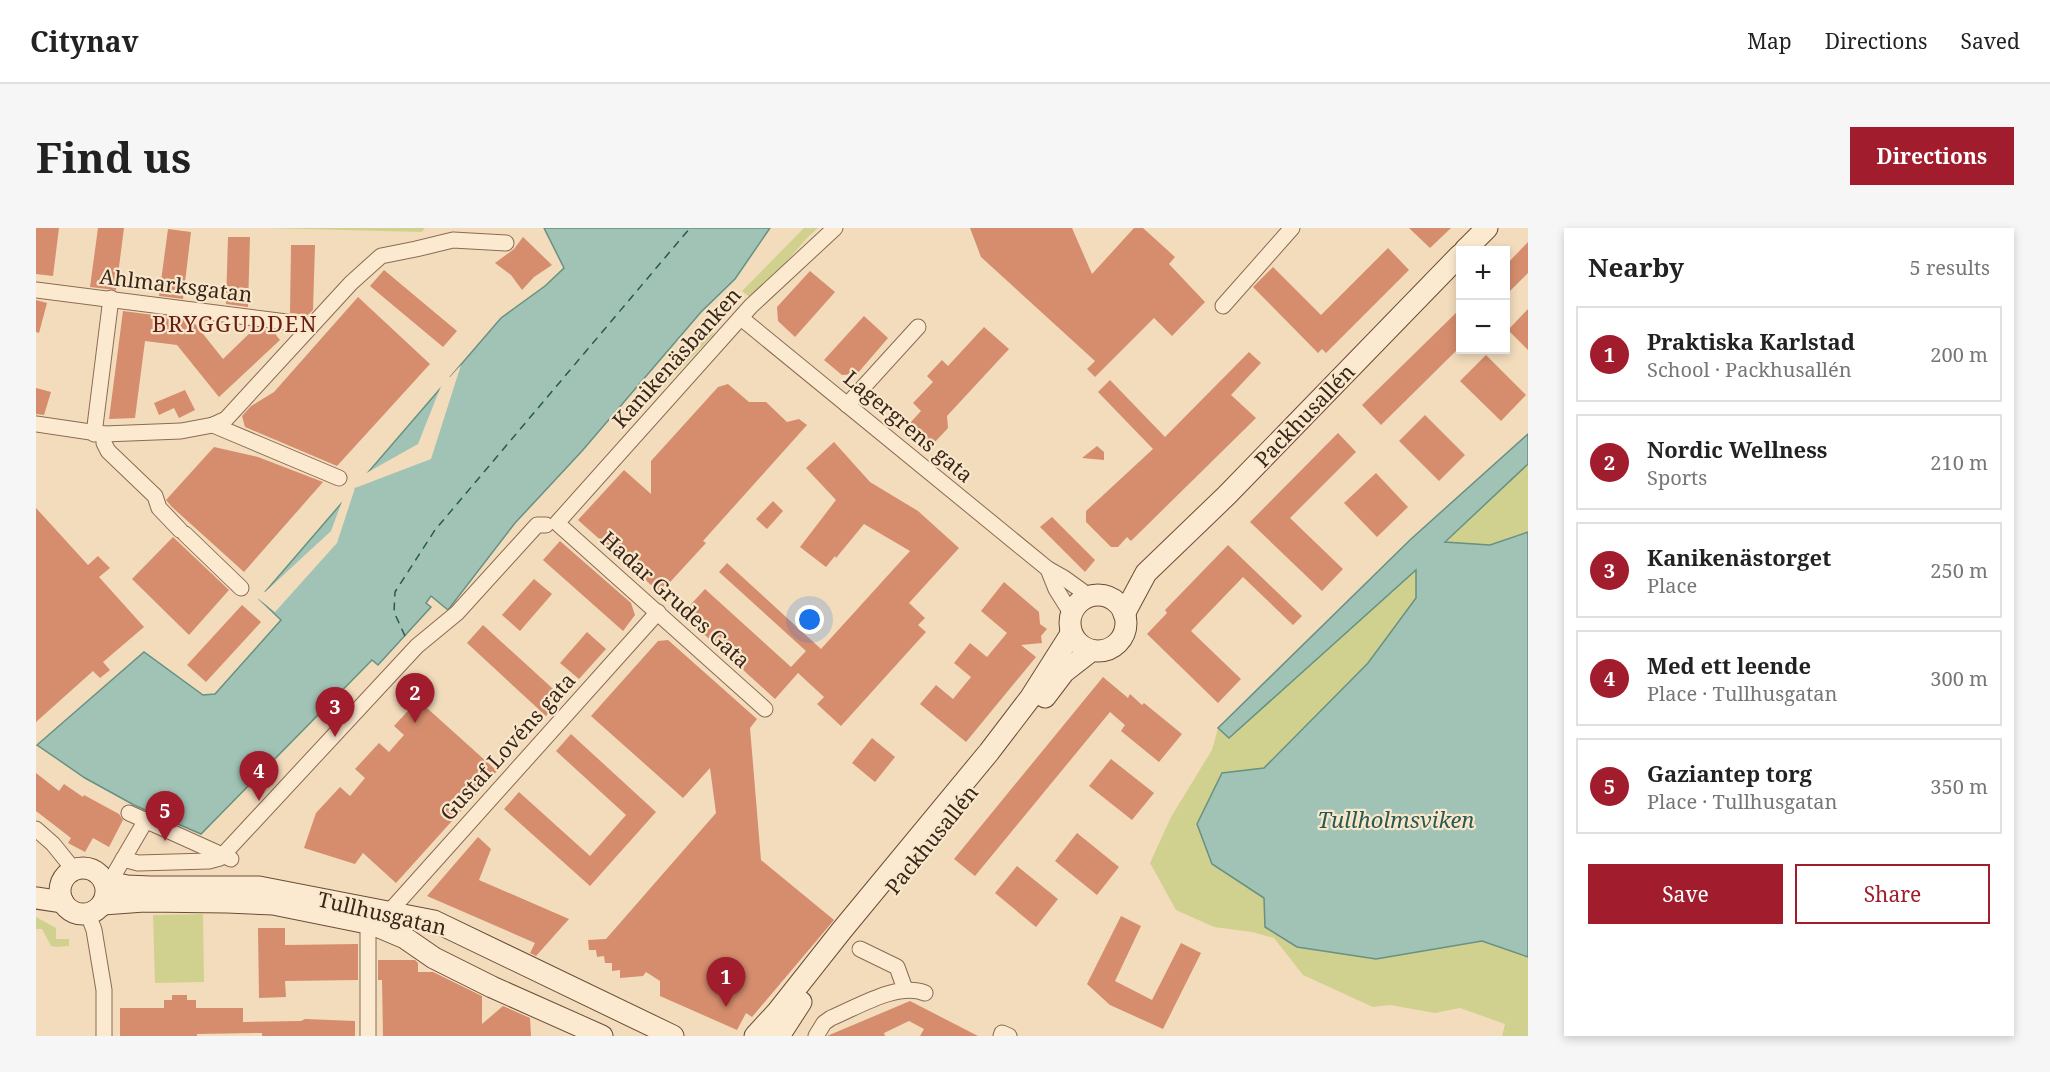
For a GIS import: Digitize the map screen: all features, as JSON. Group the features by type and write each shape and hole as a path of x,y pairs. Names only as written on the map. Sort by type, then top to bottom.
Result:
{"street":[{"name":"Kanikenäsbanken","path":"227,857 417,646 457,613 537,525 552,524 779,278 835,228"},
{"path":"1223,306 1292,228"},
{"path":"1469,246 1487,228"},
{"path":"36,424 99,434 181,430 213,425 226,419 310,325 381,256 453,240 506,243"},
{"name":"Packhusallén","path":"1124,614 1146,573 1227,495 1456,260"},
{"name":"Ahlmarksgatan","path":"36,290 310,325"},
{"path":"111,298 99,434 108,451 155,495 159,508 241,588"},
{"name":"Lagergrens gata","path":"741,318 1048,569 1096,596"},
{"path":"847,405 918,327"},
{"path":"213,425 339,478"},
{"name":"Hadar Grudes Gata","path":"552,524 658,612 765,709"},
{"name":"Lagergrens gata","path":"1048,569 1071,624"},
{"name":"Packhusallén","path":"1096,596 1146,573"},
{"path":"1096,596 1116,602 1124,614 1126,627 1120,641 1107,650 1091,651 1076,642 1071,624 1081,600 1096,596"},
{"name":"Gustaf Lovéns gata","path":"390,911 658,612"},
{"name":"Packhusallén","path":"754,1036 778,1011 1008,727 1031,697 1071,624"},
{"name":"Packhusallén","path":"779,1036 789,1018 830,963 1006,749 1059,677 1091,651"},
{"path":"129,813 227,857"},
{"path":"104,1036 104,990 94,930 95,909 106,890 110,877 146,820"},
{"path":"36,829 53,844 66,885 71,911 76,913 95,909"},
{"path":"123,859 138,863 214,861 227,857"},
{"path":"36,898 66,885 83,868 110,877"},
{"name":"Tullhusgatan","path":"110,877 128,886 260,887 434,921 673,1036"},
{"path":"36,884 66,885"},
{"name":"Tullhusgatan","path":"95,909 155,901 273,904 372,924 405,938 434,958 492,987 594,1034"},
{"path":"368,1036 368,933 372,924"},
{"path":"860,949 897,967 905,989"},
{"path":"816,1036 824,1023 831,1018 905,989 916,989 925,993"},
{"name":"Packhusallén","path":"766,1036 778,1011"}],"green space":[{"path":"267,228 425,228 422,232"},
{"path":"804,228 818,228 753,300 742,291"},
{"path":"710,330 714,334 620,432"},
{"path":"1528,464 1528,532 1490,545 1445,542"},
{"path":"1416,570 1416,598 1368,663 1264,768 1222,773 1213,864 1264,898 1376,959 1482,941 1528,957 1528,1036 1502,1036 1505,1024 1460,1008 1435,1013 1390,1005 1373,1007 1303,975 1274,938 1252,932 1214,927 1176,910 1150,863 1171,817 1212,750 1218,728 1229,738"},
{"path":"203,914 204,982 155,983 153,915"},
{"path":"36,917 56,928 56,939 69,939 69,946 51,946 42,929 36,929"}],"water":[{"path":"544,228 770,228 735,279 701,312 582,451 515,523 448,610 431,596 426,603 431,607 378,665 372,660 201,834 134,805 85,778 37,745 144,652 203,695 215,694 281,620 259,599 501,318 545,286 564,268"},
{"name":"Tullholmsviken","path":"1528,434 1528,464 1445,542 1490,545 1528,532 1528,957 1482,941 1376,959 1297,947 1265,927 1264,898 1212,864 1197,824 1222,773 1264,768 1368,663 1416,598 1416,570 1229,738 1218,728 1411,539"}],"pier":[{"path":"461,365 431,459 355,488 337,543 275,612 256,597 262,590 265,592 331,531 344,496 361,476 418,444 443,381"}],"building":[{"path":"36,228 59,228 53,276 36,274"},
{"path":"98,228 124,228 116,290 90,287"},
{"path":"970,228 1072,228 1092,274 1134,228 1143,228 1175,257 1169,264 1205,302 1172,336 1154,318 1095,377 1087,369 1095,361 981,257"},
{"path":"1409,228 1451,228 1430,248"},
{"path":"168,229 191,232 183,299 159,296"},
{"path":"228,237 250,237 248,307 226,304"},
{"path":"523,237 552,265 534,277 522,290 511,275 495,263 514,249"},
{"path":"1528,242 1528,273 1510,291 1510,261"},
{"path":"291,245 315,245 313,310 308,315 290,313"},
{"path":"1388,248 1409,270 1326,353 1322,349 1318,353 1253,287 1273,267 1321,315"},
{"path":"384,270 457,331 443,347 370,286"},
{"path":"810,271 835,292 795,337 778,321 777,307"},
{"path":"358,297 430,364 337,466 245,427 242,416 251,406 274,392"},
{"path":"36,300 47,303 39,333 36,332"},
{"path":"1528,309 1528,350 1510,332 1510,328"},
{"path":"123,311 192,320 223,359 255,328 277,331 276,335 280,340 219,397 177,345 145,341 135,418 109,419"},
{"path":"1456,313 1456,351 1381,425 1362,405"},
{"path":"864,316 888,338 857,374 842,375 824,360"},
{"path":"984,327 1009,349 947,416 948,428 934,443 927,443 911,430 911,422 921,411 913,403 933,382 927,376 942,360 948,366"},
{"path":"1249,352 1261,363 1231,395 1256,418 1131,541 1127,537 1118,547 1111,547 1086,522 1086,511 1153,449 1098,392 1110,380 1165,437"},
{"path":"1486,355 1526,395 1501,421 1460,381"},
{"path":"728,384 749,402 766,402 787,422 799,419 807,425 703,541 706,543 660,593 578,520 624,470 651,494 651,461 718,387"},
{"path":"36,388 51,392 44,415 36,414"},
{"path":"185,390 195,410 179,418 174,408 159,415 154,403"},
{"path":"1425,415 1465,455 1439,481 1399,441"},
{"path":"1338,433 1356,452 1290,518 1343,569 1322,591 1250,522"},
{"path":"834,442 870,482 918,511 959,548 909,603 925,618 918,625 926,632 841,726 817,704 824,697 798,673 775,699 682,614 705,589 791,667 806,651 719,572 727,563 821,649 910,551 864,524 826,567 800,547 836,500 806,468"},
{"path":"1097,446 1104,452 1104,460 1082,458"},
{"path":"214,447 258,457 323,482 244,572 166,500"},
{"path":"1376,473 1408,507 1377,537 1344,503"},
{"path":"773,501 783,511 767,529 756,519"},
{"path":"36,508 88,565 98,556 110,568 99,577 144,627 103,662 110,670 100,678 93,671 36,722"},
{"path":"1052,517 1095,560 1085,572 1040,527"},
{"path":"173,537 229,590 189,635 132,579"},
{"path":"560,541 631,603 635,615 623,631 543,560"},
{"path":"1228,545 1302,616 1293,625 1243,577 1191,631 1241,679 1218,703 1147,634 1167,613 1165,610"},
{"path":"534,579 552,594 520,631 502,615"},
{"path":"1004,582 1039,612 1040,624 1047,629 1041,636 1042,643 1021,645 1036,657 966,742 920,704 936,685 953,699 971,677 954,663 970,643 987,657 1007,633 981,611"},
{"path":"242,605 261,622 206,682 187,665"},
{"path":"483,625 563,698 546,716 467,643"},
{"path":"587,632 606,649 579,679 560,663"},
{"path":"668,640 757,719 750,728 761,860 834,920 752,1017 746,1013 737,1030 660,996 660,981 646,972 643,976 620,978 620,970 612,971 612,963 605,963 604,956 597,957 596,950 589,950 588,940 606,939 716,813 710,768 683,798 591,716 658,641"},
{"path":"1103,677 1128,698 1130,694 1142,705 1144,703 1182,734 1159,762 1121,731 1125,725 1110,712 975,876 954,859"},
{"path":"418,700 497,771 396,883 363,853 355,864 304,848 316,813 340,787 350,796 365,778 355,769 379,743 389,752 404,735 394,726"},
{"path":"571,734 656,812 590,886 504,809 519,792 590,856 626,815 556,751"},
{"path":"872,738 895,757 875,782 852,763"},
{"path":"1111,759 1154,793 1132,820 1089,786"},
{"path":"36,773 59,791 64,784 83,797 84,795 119,814 123,820 109,847 93,838 85,852 68,843 71,838 36,811"},
{"path":"1077,833 1119,867 1097,895 1055,861"},
{"path":"478,837 491,849 479,880 569,919 536,956 530,953 535,943 427,896"},
{"path":"1017,866 1058,899 1036,927 995,893"},
{"path":"1121,916 1141,926 1115,981 1152,1000 1181,943 1201,953 1163,1029 1110,1005 1087,984"},
{"path":"258,928 285,928 285,945 358,944 358,980 285,981 286,997 259,998"},
{"path":"378,960 415,960 418,963 418,972 433,972 482,996 482,1024 503,1006 530,1018 531,1036 383,1036 382,980 378,980"},
{"path":"172,995 187,995 187,1000 196,1000 196,1008 243,1008 243,1022 301,1021 305,1019 355,1021 355,1036 262,1036 262,1033 120,1036 120,1008 164,1008 164,1000 172,1000"},
{"path":"910,1001 978,1036 920,1036 924,1029 909,1021 884,1033 885,1036 827,1036"}],"ferry route":[{"path":"405,636 394,612 395,592 435,530 690,228"}],"place":[{"name":"Nordic Wellness","path":"415,723"},
{"name":"Kanikenästorget","path":"335,737"},
{"name":"Med ett leende","path":"259,801"},
{"name":"Gaziantep torg","path":"165,841"},
{"name":"Praktiska Karlstad","path":"726,1007"}],"district":[{"name":"BRYGGUDDEN","path":"235,324"}]}
